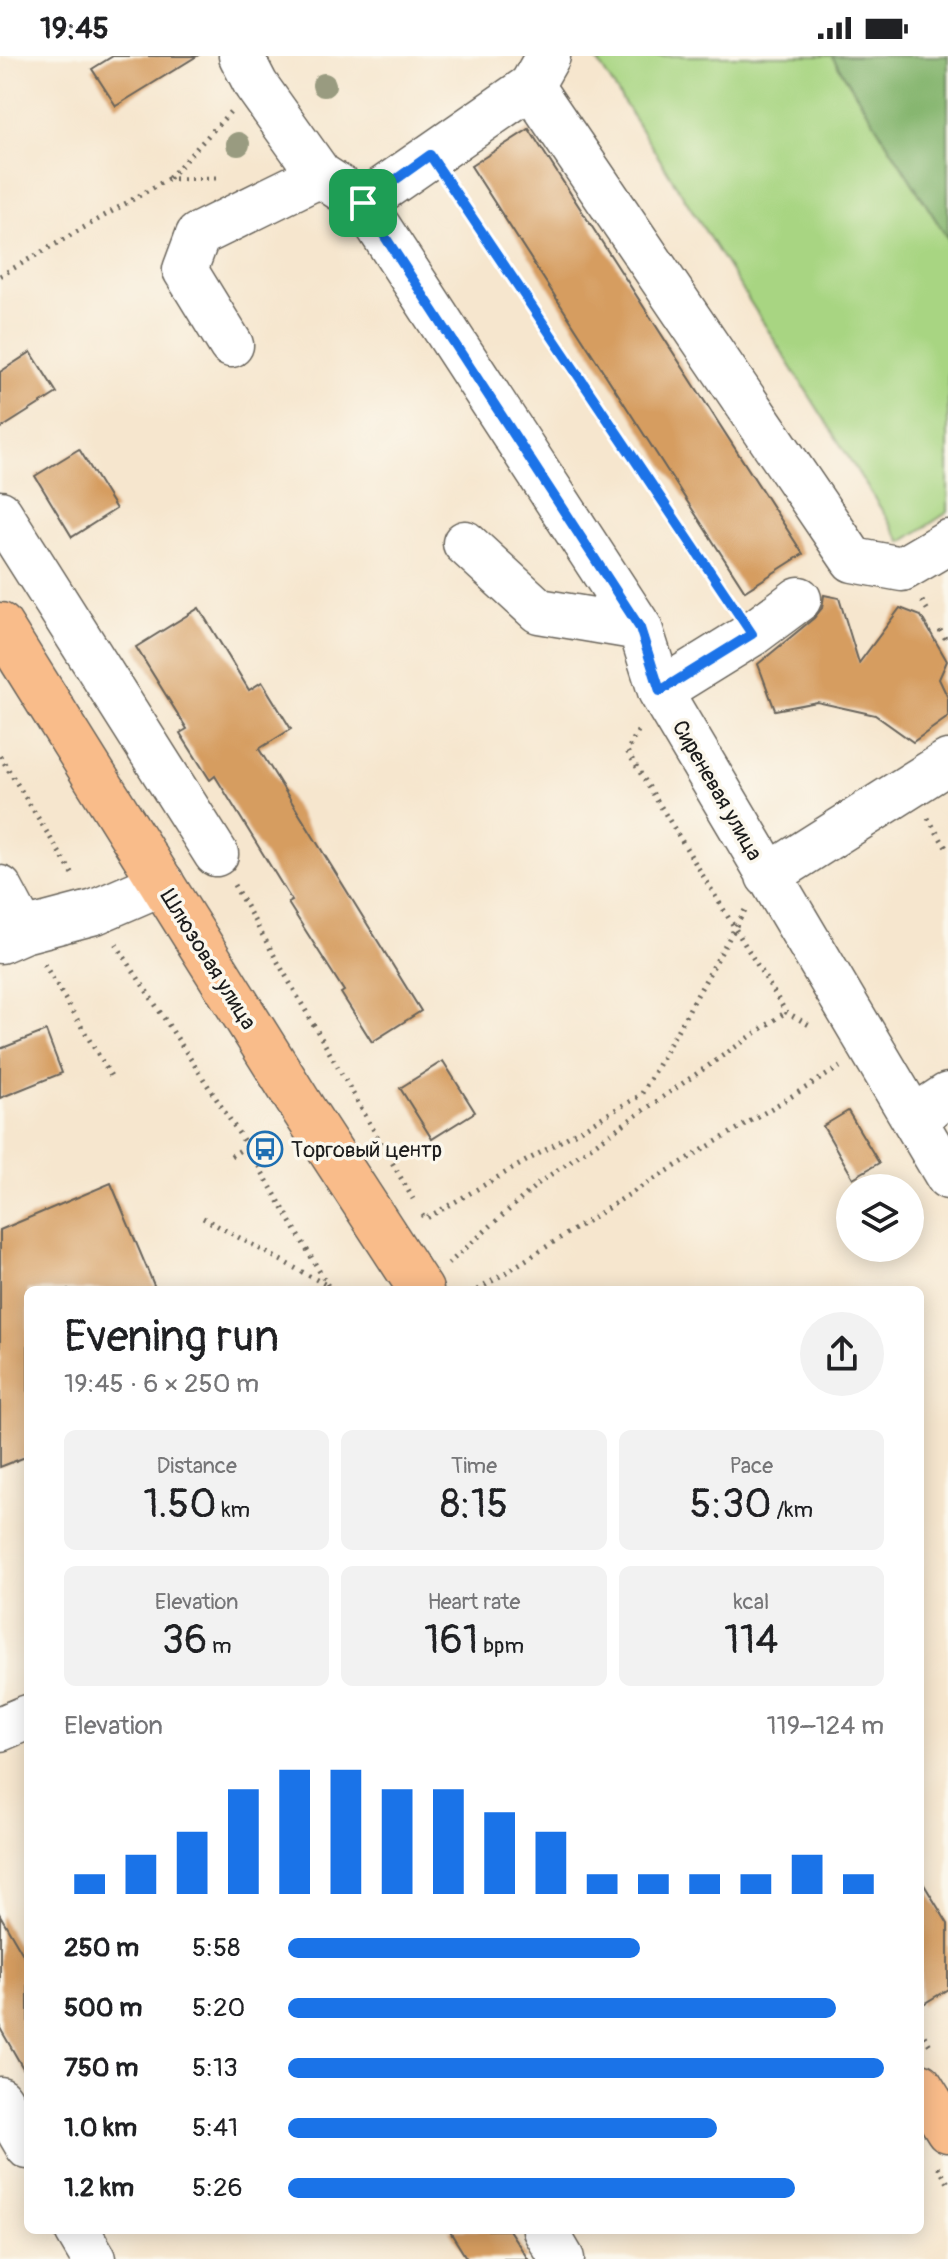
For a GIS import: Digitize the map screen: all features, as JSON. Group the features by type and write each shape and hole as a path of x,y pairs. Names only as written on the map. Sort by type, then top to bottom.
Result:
{"main road":[{"name":"Шлюзовая улица","path":"0,625 303,1109 418,1286"},
{"path":"924,2091 948,2130"}],"street":[{"name":"Сиреневая улица","path":"248,70 320,175 363,203 640,628 660,691 768,876 931,1107 948,1177"},
{"path":"363,203 539,71 853,560"},
{"path":"231,345 185,270 198,235 320,175"},
{"path":"0,513 216,854"},
{"path":"660,691 752,634 853,560 902,569 948,542"},
{"path":"465,543 539,611 640,628"},
{"path":"768,876 948,762"},
{"path":"0,888 12,936 95,912 162,883"},
{"path":"0,1729 24,1719"},
{"path":"0,2099 24,2140"},
{"path":"79,2234 94,2259"},
{"path":"547,2234 562,2259"}],"path":[{"path":"0,276 168,179 248,70"},
{"path":"430,155 752,634"},
{"path":"168,179 229,177"},
{"path":"940,630 948,643"},
{"path":"0,756 95,912 247,1146 329,1286"},
{"path":"216,854 425,1219 641,1095 734,926 768,876"},
{"path":"12,936 111,1076"},
{"path":"467,1249 540,1182 786,1012"},
{"path":"484,1286 848,1062"},
{"path":"231,1156 247,1146"},
{"path":"203,1218 326,1286"}],"green space":[{"path":"603,56 832,56 948,239 948,512 902,542 597,60"},
{"path":"832,56 948,56 948,239"}],"building":[{"path":"113,56 197,56 116,106 92,69"},
{"path":"529,129 803,554 745,591 471,166"},
{"path":"31,352 57,393 0,429 0,372"},
{"path":"79,449 116,509 72,537 35,476"},
{"path":"824,595 839,598 859,663 900,608 921,616 947,661 939,679 948,698 948,717 913,742 875,715 817,702 775,710 758,664 814,618 822,608"},
{"path":"199,608 249,690 262,682 291,729 259,749 421,1011 372,1042 341,993 344,991 288,903 292,901 215,776 210,780 180,733 187,729 136,647"},
{"path":"46,1031 62,1073 0,1098 0,1049"},
{"path":"443,1061 475,1112 432,1139 400,1088"},
{"path":"848,1111 879,1163 860,1174 851,1174 823,1126"},
{"path":"111,1183 154,1286 24,1286 24,1458 0,1467 0,1230"},
{"path":"924,1885 948,1924 948,1989 924,2004"},
{"path":"0,1915 24,1956 24,2070 0,2028"},
{"path":"451,2234 512,2234 528,2259 467,2259"}],"place":[{"name":"Торговый центр","path":"265,1149"}],"route":[{"path":"430,155 752,634 660,691 640,628 363,203 430,155"}]}
